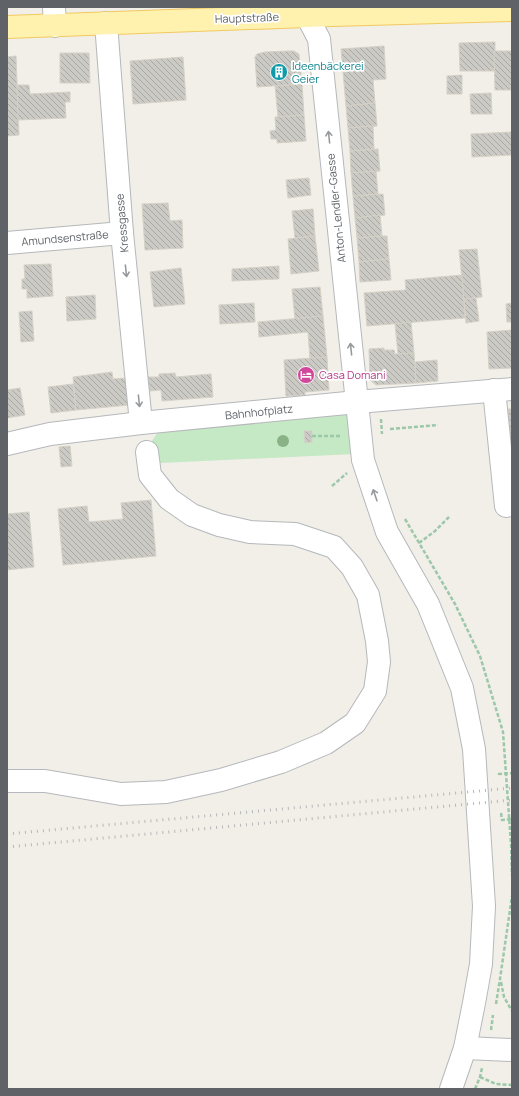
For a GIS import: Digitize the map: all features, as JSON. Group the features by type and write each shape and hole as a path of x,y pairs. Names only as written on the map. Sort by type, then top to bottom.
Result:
{"main road":[{"name":"Hauptstraße","path":"7,27 55,16 106,23 305,12 512,10"}],"street":[{"name":"Anton-Lendler-Gasse","path":"305,12 319,39 363,460 387,532 428,604 462,688 474,749 484,906 481,964 465,1048 452,1089"},
{"name":"Kressgasse","path":"106,23 122,233 141,423"},
{"name":"Amundsenstraße","path":"7,243 122,233"},
{"name":"Bahnhofplatz","path":"7,444 50,434 141,423 357,402 503,390"},
{"path":"503,390 507,460 506,506 512,505"},
{"path":"7,781 45,781 121,794 166,792 221,780 281,762 326,743 355,723 375,691 379,662 377,641 368,595 352,567 334,547 295,534 250,532 219,525 192,514 168,499 150,475 147,452"},
{"path":"465,1048 512,1050"}],"path":[{"path":"390,429 438,425"},
{"path":"312,436 345,436"},
{"path":"419,543 435,531 449,517"},
{"path":"499,775 512,772"},
{"path":"501,813 502,820 512,819"},
{"path":"500,979 504,997 512,1011"},
{"path":"480,1076 496,1084 512,1084"},
{"path":"496,1084 496,1089"}],"green space":[{"path":"351,410 355,454 160,463 152,441 162,426"}],"building":[{"path":"495,42 495,71 460,71 459,43"},
{"path":"384,46 386,79 373,80 375,103 346,106 341,49"},
{"name":"Ideenbäckerei Geier","path":"294,51 299,54 302,84 257,87 255,57 257,54 265,52"},
{"path":"494,51 512,51 512,90 495,90"},
{"path":"60,53 89,53 90,83 60,83"},
{"path":"16,56 19,135 7,136 7,57"},
{"path":"183,57 186,100 133,104 130,61"},
{"path":"462,75 462,94 447,94 447,76"},
{"path":"302,84 304,115 278,117 275,86"},
{"path":"17,85 29,85 30,94 70,92 70,102 65,102 66,118 18,120"},
{"path":"491,93 492,114 471,114 470,94"},
{"path":"375,103 377,126 348,128 346,106"},
{"path":"304,115 306,141 277,143 277,139 271,139 270,131 276,130 275,117"},
{"path":"373,126 374,149 350,151 348,128"},
{"path":"512,132 512,155 472,157 471,134"},
{"path":"378,149 380,171 351,173 350,151"},
{"path":"376,171 378,194 353,196 351,173"},
{"path":"309,178 311,195 288,198 286,180"},
{"path":"383,194 385,215 355,218 353,196"},
{"path":"168,203 170,221 182,220 183,248 145,250 142,204"},
{"path":"313,209 315,236 295,238 292,211"},
{"path":"380,215 382,236 357,238 355,218"},
{"path":"315,236 319,271 291,274 288,239"},
{"path":"387,236 389,259 359,262 357,238"},
{"path":"477,249 482,297 464,299 459,250"},
{"path":"389,259 391,280 360,282 359,262"},
{"path":"51,264 53,296 27,298 27,289 22,289 22,279 25,279 24,265"},
{"path":"279,266 279,279 232,281 232,269"},
{"path":"181,268 185,304 154,307 150,272"},
{"path":"462,275 465,318 367,326 364,293 406,290 405,280"},
{"path":"320,287 323,316 295,319 292,289"},
{"path":"95,295 96,319 67,321 66,297"},
{"path":"476,298 479,321 466,323 464,299"},
{"path":"254,303 255,322 220,324 219,305"},
{"path":"512,303 512,322 507,322 506,304"},
{"path":"32,311 34,341 21,342 19,312"},
{"path":"323,316 327,357 310,359 308,332 259,337 258,322"},
{"path":"411,322 414,353 398,354 395,324"},
{"path":"512,330 512,368 489,369 487,332"},
{"path":"384,348 384,350 394,350 395,354 414,353 416,383 376,385 370,380 369,349"},
{"name":"Casa Domani","path":"327,357 329,390 305,392 305,395 286,396 284,360"},
{"path":"437,360 438,381 416,383 415,362"},
{"path":"112,372 113,379 126,378 129,405 76,410 73,377"},
{"path":"175,373 176,377 211,374 213,397 162,401 161,390 150,391 148,377 159,377 159,374"},
{"path":"73,384 76,410 51,413 48,387"},
{"path":"20,388 25,415 7,418 7,390"},
{"path":"508,409 512,409 512,448 511,448"},
{"path":"304,431 312,431 312,442 305,443"},
{"path":"70,446 72,466 61,467 59,447"},
{"path":"151,500 156,556 63,565 58,509 87,506 89,522 123,519 121,503"},
{"path":"29,512 34,567 7,570 7,514"}],"railway":[{"path":"7,834 512,788"},
{"path":"7,847 512,800"}],"place":[{"name":"Ideenbäckerei Geier","path":"279,72"},
{"name":"Casa Domani","path":"306,375"}]}
